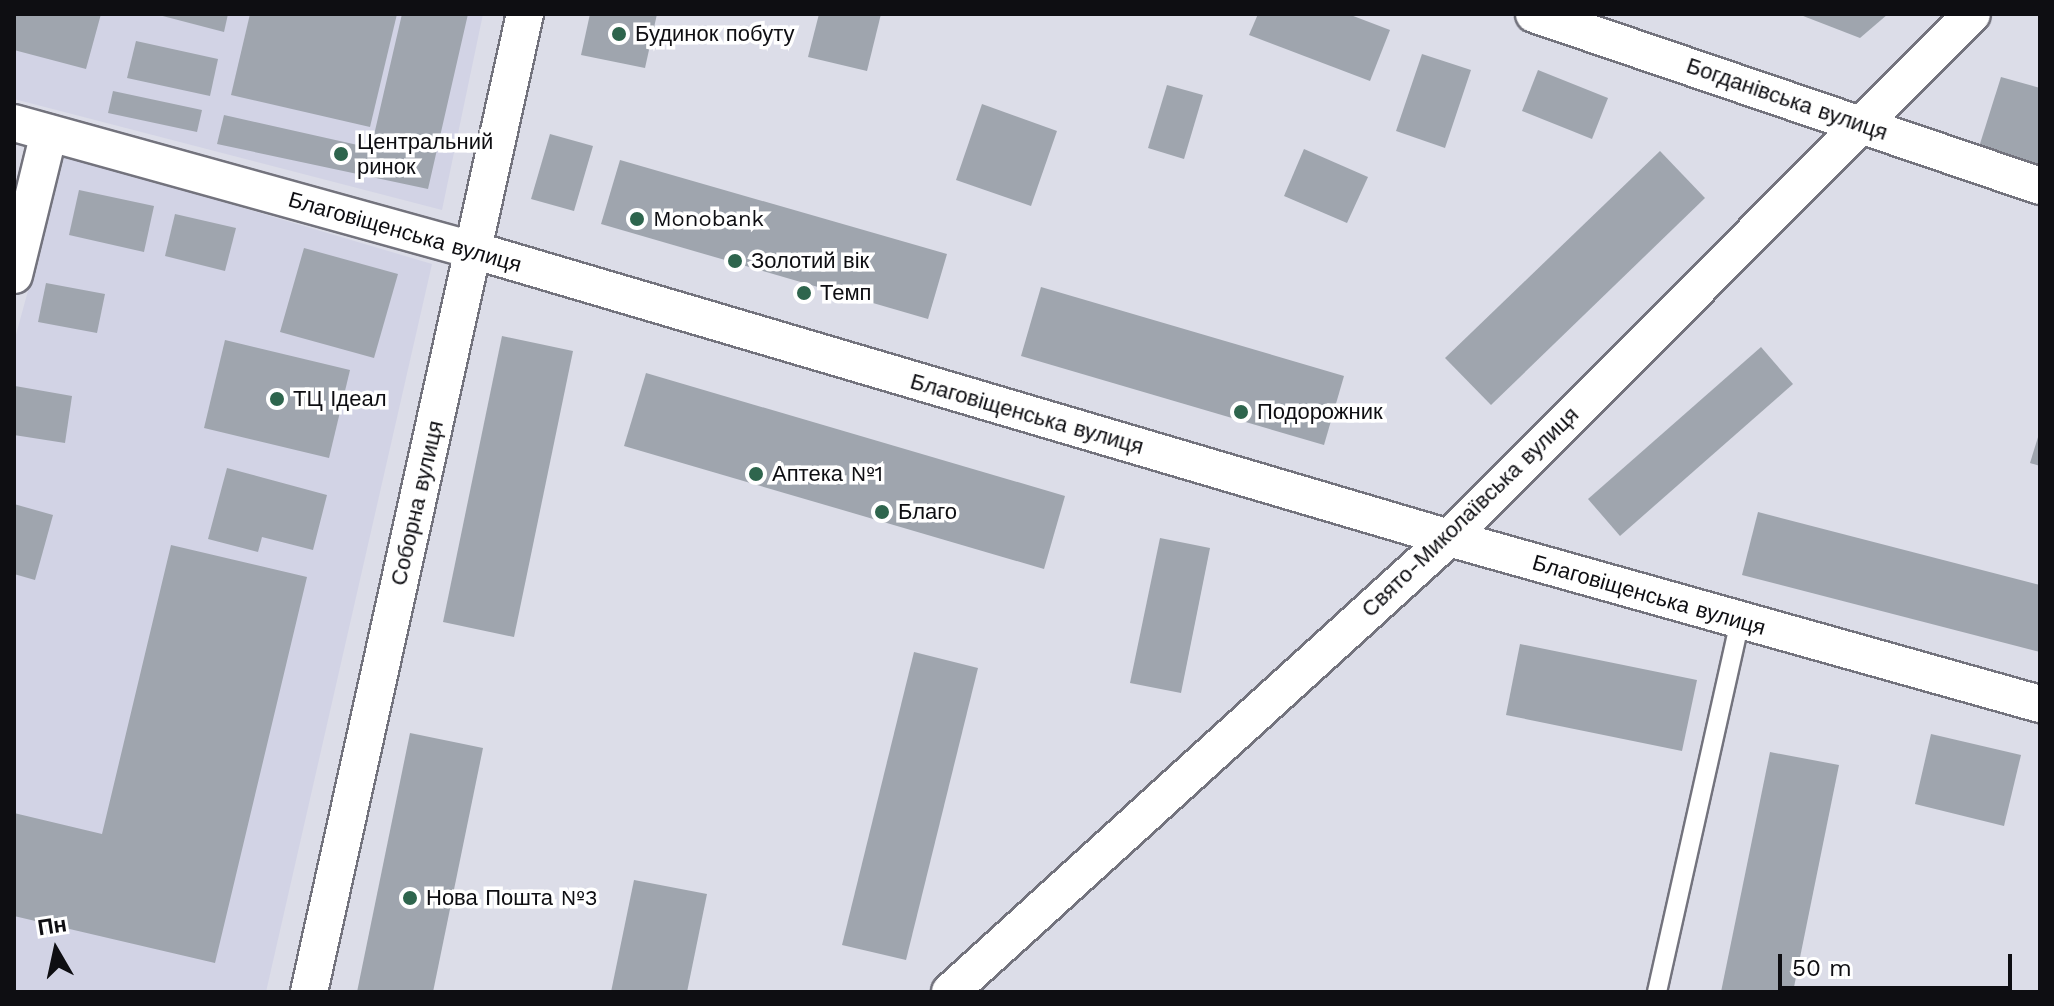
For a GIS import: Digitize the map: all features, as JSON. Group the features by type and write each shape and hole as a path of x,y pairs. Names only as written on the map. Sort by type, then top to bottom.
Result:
{"street":[{"name":"Соборна вулиця","path":"309,992 525,14"},
{"name":"Богданівська вулиця","path":"1534,14 2040,186"},
{"name":"Свято-Миколаївська вулиця","path":"950,992 1449,538 1972,14"},
{"name":"Благовіщенська вулиця","path":"14,123 473,250 1449,538 2040,704"},
{"path":"14,275 20,226 49,133"}],"lane":[{"path":"1657,992 1740,620"}],"shaded area":[{"name":"Центральний ринок","path":"14,14 483,14 442,210 14,99"},
{"path":"65,155 432,264 266,992 14,991 14,342"}],"building":[{"path":"14,14 101,14 86,69 14,50"},
{"path":"155,14 228,14 224,32"},
{"path":"250,14 397,14 370,127 231,95"},
{"path":"402,14 468,14 428,189 217,144 224,115 371,148"},
{"name":"Будинок побуту","path":"590,14 657,14 645,68 581,55"},
{"path":"819,14 881,14 867,71 808,57"},
{"path":"1258,14 1348,14 1390,30 1370,81 1249,35"},
{"path":"1798,14 1888,14 1860,38"},
{"path":"136,41 218,59 210,96 127,78"},
{"path":"1422,54 1471,70 1445,148 1396,131"},
{"path":"1538,70 1608,98 1592,139 1522,111"},
{"path":"2001,77 2040,88 2040,165 1979,147"},
{"path":"1167,85 1203,95 1184,159 1148,148"},
{"path":"113,91 202,110 197,132 108,113"},
{"path":"982,104 1057,131 1031,206 956,180"},
{"path":"550,134 593,146 574,211 531,199"},
{"path":"1304,149 1368,177 1347,223 1284,196"},
{"path":"1660,151 1705,198 1491,405 1445,358"},
{"path":"620,160 947,254 928,319 601,224"},
{"path":"79,190 154,206 144,252 69,235"},
{"path":"175,214 236,228 225,271 165,256"},
{"path":"304,248 398,274 374,358 280,332"},
{"path":"46,283 105,294 97,333 38,322"},
{"path":"1041,287 1344,376 1324,445 1021,356"},
{"path":"502,336 573,351 514,637 443,622"},
{"name":"ТЦ Ідеал","path":"225,340 350,370 329,458 204,428"},
{"path":"1761,347 1793,384 1620,536 1588,499"},
{"path":"646,373 1065,496 1044,569 624,446"},
{"path":"15,386 72,396 65,443 14,435"},
{"path":"2040,434 2040,466 2030,463"},
{"path":"227,468 327,495 313,550 262,537 258,552 208,539"},
{"path":"14,504 53,515 35,580 14,574"},
{"path":"1758,512 2040,585 2040,652 1742,575"},
{"path":"1160,538 1210,548 1181,693 1130,683"},
{"path":"171,545 307,577 215,963 14,916 14,813 102,834"},
{"path":"1520,644 1697,680 1682,751 1506,715"},
{"path":"914,652 978,668 906,960 842,945"},
{"path":"410,733 483,748 433,992 357,992"},
{"path":"1931,734 2021,755 2004,826 1915,804"},
{"path":"1770,752 1839,765 1793,992 1721,992"},
{"path":"634,880 707,894 687,992 611,992"}],"place":[{"name":"Будинок побуту","path":"619,34"},
{"name":"Центральний ринок","path":"341,154"},
{"name":"Monobank","path":"637,219"},
{"name":"Золотий вік","path":"735,261"},
{"name":"Темп","path":"804,293"},
{"name":"ТЦ Ідеал","path":"277,399"},
{"name":"Подорожник","path":"1241,412"},
{"name":"Аптека №1","path":"756,474"},
{"name":"Благо","path":"882,512"},
{"name":"Нова Пошта №3","path":"410,898"}]}
